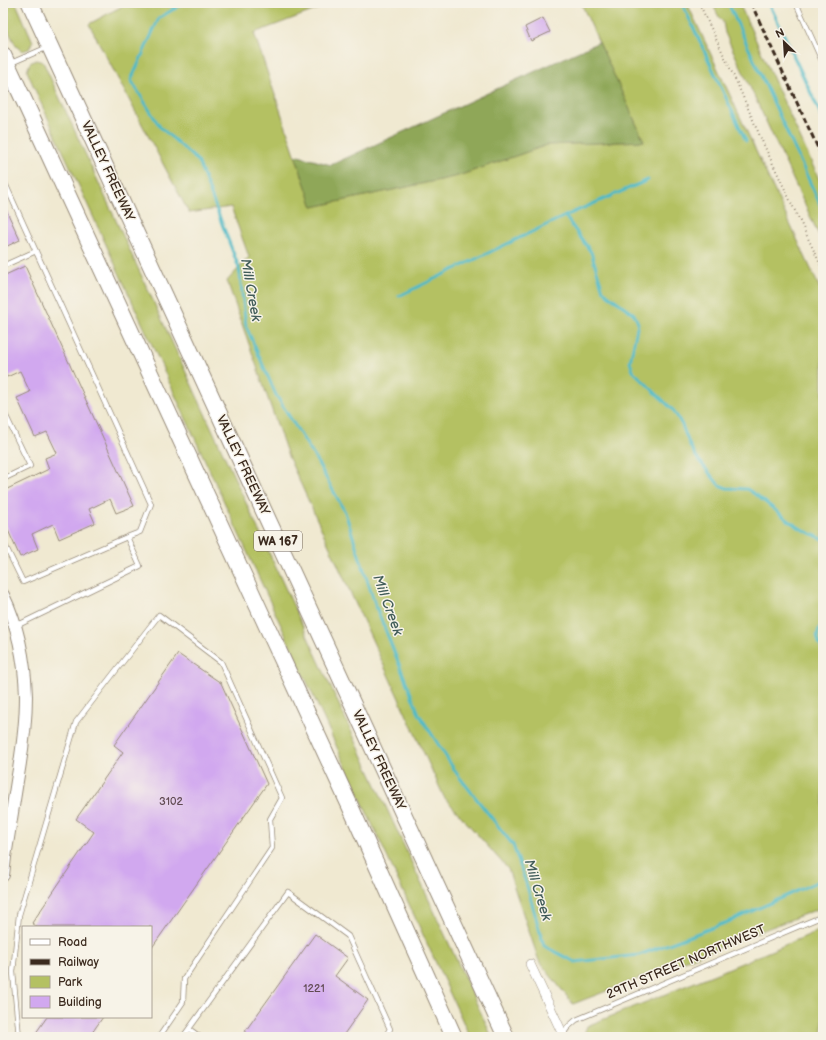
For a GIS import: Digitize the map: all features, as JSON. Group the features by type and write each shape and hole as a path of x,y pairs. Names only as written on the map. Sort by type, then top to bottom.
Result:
{"highway":[{"name":"VALLEY FREEWAY","path":"30,3 506,1037"},
{"path":"5,60 350,806 454,1037"}],"main road":[{"path":"3,595 15,626 18,639 24,669 26,695 24,741 3,875"}],"street":[{"path":"530,964 564,1036"}],"lane":[{"path":"796,3 823,63"},
{"path":"5,60 50,46"},
{"path":"3,179 151,504 140,532 23,582 3,541"},
{"path":"3,266 36,251"},
{"path":"3,410 30,466 3,479"},
{"path":"15,626 140,566 127,537"},
{"path":"18,1037 13,972 19,915 76,722 159,615 221,662 282,798 270,819 272,848 184,978 182,1002 158,1037"},
{"path":"183,1037 288,892 348,936 390,1029 385,1037"},
{"name":"29TH STREET NORTHWEST","path":"564,1036 568,1027 576,1020 823,916"},
{"path":"189,1029 200,1037"}],"path":[{"path":"700,3 763,143 823,270"}],"green space":[{"path":"3,3 16,3 33,42 29,49 22,51 16,46 3,20"},
{"path":"128,3 334,3 254,33 313,207 458,176 547,145 644,141 581,3 687,3 823,295 823,907 573,1004 539,961 508,869 444,797 288,456 227,281 249,257 231,207 189,213 89,24"},
{"path":"712,3 739,3 823,188 823,244 725,33 723,22"},
{"path":"599,42 644,141 547,145 458,176 313,207 295,155 331,165"},
{"path":"36,60 43,62 44,64 492,1037 470,1037 40,101 27,71 30,63"},
{"path":"823,929 823,1037 583,1037 587,1026"}],"building":[{"path":"543,18 550,32 531,41 525,27"},
{"path":"3,203 20,240 3,248"},
{"path":"25,266 134,506 116,513 110,499 89,509 95,523 59,539 53,524 32,534 38,549 20,557 3,519 3,491 49,469 45,458 57,453 47,432 35,437 17,398 30,392 20,371 7,377 3,369 3,276"},
{"path":"178,654 221,683 267,784 152,948 152,926 36,926 32,923 94,832 76,819 123,752 114,745"},
{"path":"315,934 348,958 335,976 368,1000 342,1037 241,1037"},
{"path":"46,1018 102,1018 89,1037 33,1037"}],"waterway":[{"path":"169,3 175,9"},
{"name":"Mill Creek","path":"184,3 159,18 131,80 160,127 198,161 239,268 246,326 276,395 314,456 345,512 375,604 419,714 457,774 513,845 527,886 544,946 575,962 639,955 733,920 823,879"},
{"path":"682,3 746,141"},
{"path":"728,3 823,211"},
{"path":"769,3 823,119"},
{"path":"399,296 565,216 648,180"},
{"path":"565,216 591,252 603,290 634,314 638,323 630,362 633,371 674,411 697,458 719,485 727,488 747,489 792,523 823,539"},
{"path":"823,622 817,636 823,651"}],"railway":[{"path":"751,3 823,159"}]}
